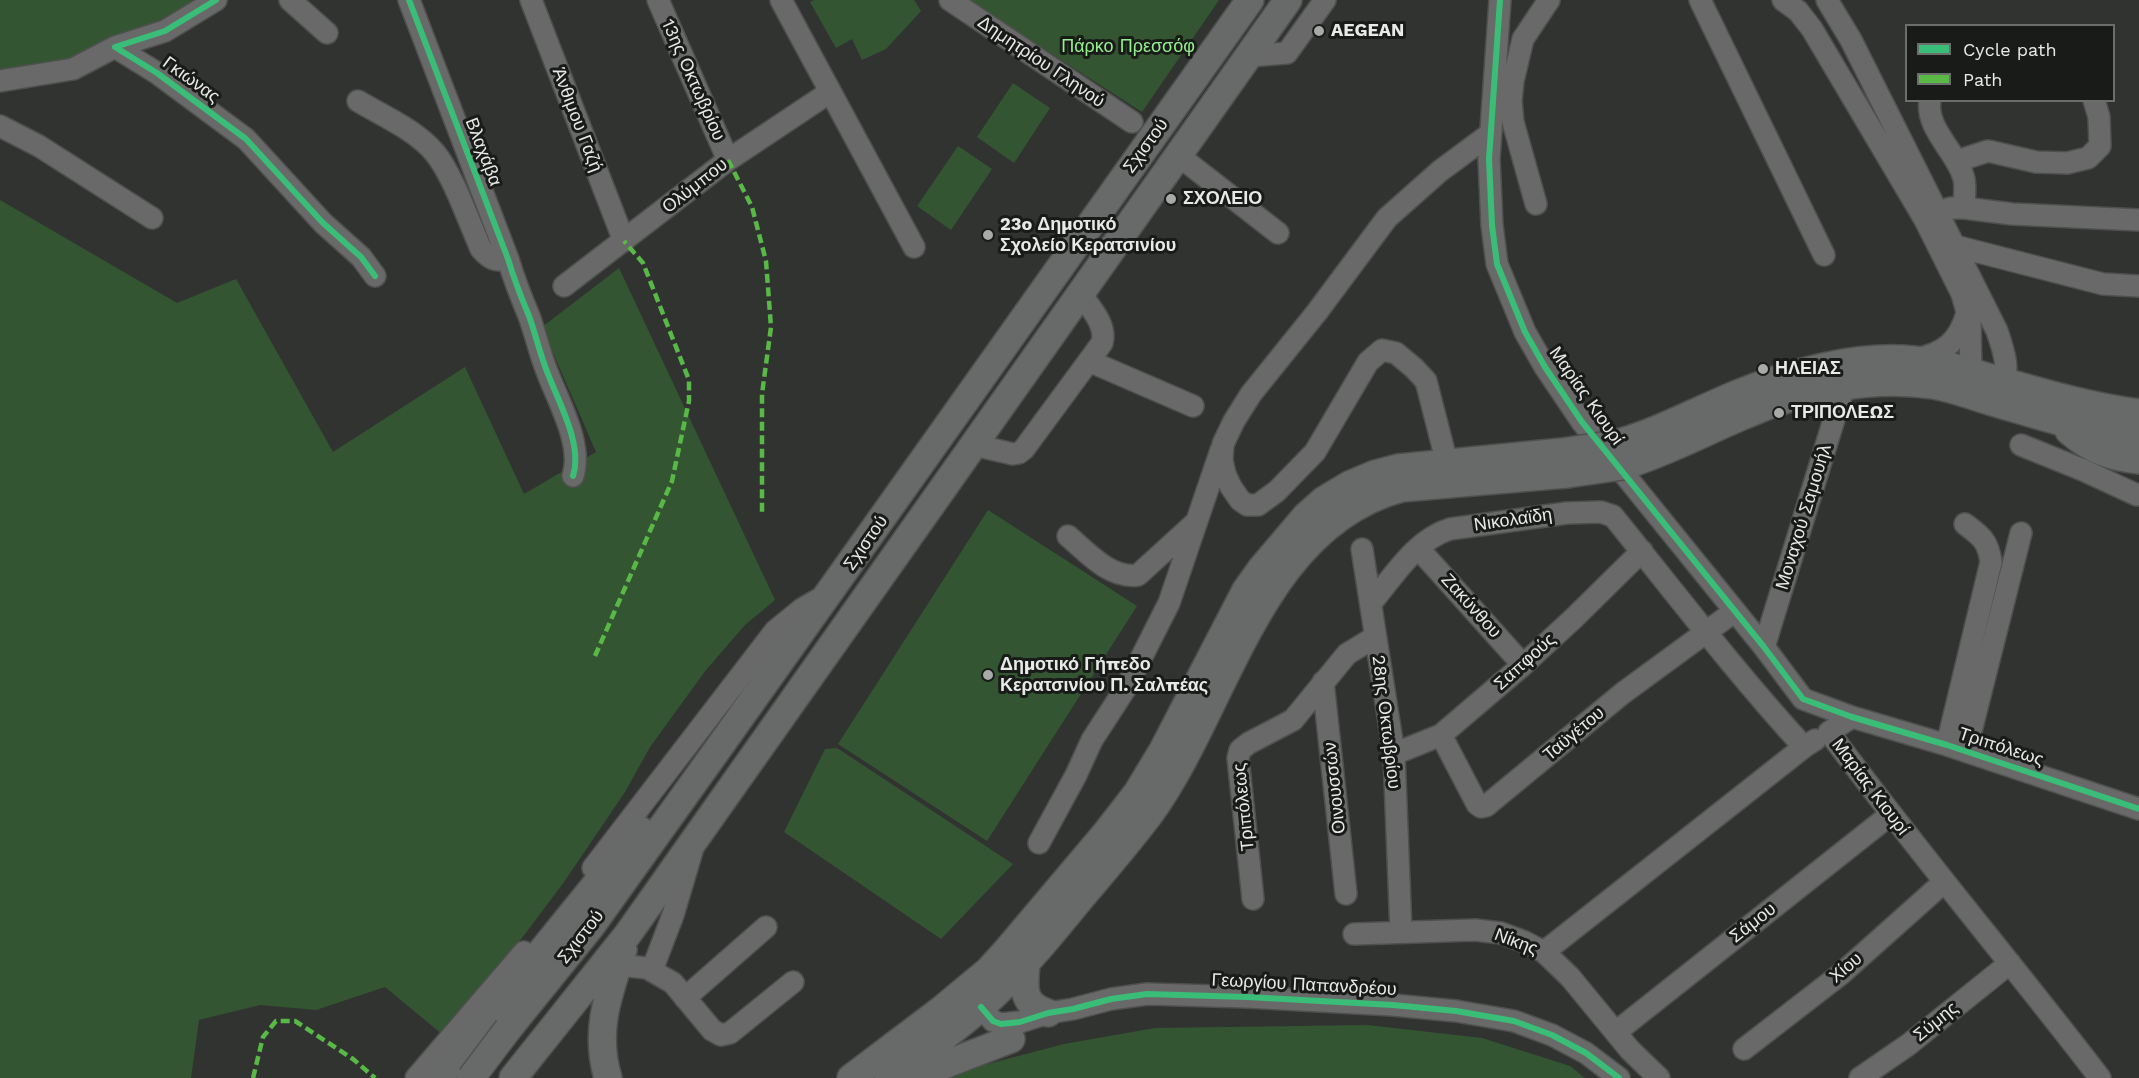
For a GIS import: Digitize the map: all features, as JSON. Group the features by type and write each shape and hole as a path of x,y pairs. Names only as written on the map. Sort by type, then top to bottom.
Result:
{"main road":[{"name":"Σχιστού","path":"453,1075 508,1029 592,925 832,591 1250,0"},
{"name":"Σχιστού","path":"513,1078 628,934 1288,0"},
{"path":"1619,455 1661,429 1737,394 1798,374 1858,362 1912,360 2001,393 2059,422 2081,441 2112,457 2139,460"},
{"path":"888,1078 981,1007 1026,964 1126,844 1161,798 1266,600 1293,561 1341,515 1381,494 1402,488 1619,455 1670,450 1747,414 1818,391 1884,382 1934,386 1969,383"},
{"path":"2001,393 2074,401 2139,412"},
{"path":"2108,407 2139,402"},
{"path":"2059,422 2139,438"},
{"path":"851,1078 941,1010 988,971 1112,826 1137,793 1163,750 1246,590 1260,569 1306,516 1324,500 1349,484 1398,468 1447,463 1564,463"},
{"path":"453,1075 636,832 676,806"},
{"path":"608,1078 602,1057 603,1017 628,934"},
{"path":"1026,964 1024,985 1031,1004 1061,1011"},
{"path":"910,1078 1011,1040"}],"street":[{"name":"Γκιώνας","path":"115,47 165,31 216,0"},
{"path":"290,0 327,33"},
{"name":"Βλαχάβα","path":"409,0 508,259 518,293 528,314 568,426 576,454 577,466 573,476"},
{"name":"Άνθιμου Γαζή","path":"531,0 624,241"},
{"name":"13ης Οκτωβρίου","path":"658,0 728,159"},
{"path":"781,0 915,247"},
{"name":"Δημητρίου Γληνού","path":"950,0 1132,122"},
{"path":"1249,56 1287,53 1325,0"},
{"name":"Μαρίας Κιουρί","path":"1500,0 1489,159 1492,225 1497,264 1525,332 1545,368 1582,422 1764,647 1803,699 1852,717"},
{"path":"1536,204 1513,122 1511,101 1513,81 1523,39 1549,0"},
{"path":"1700,0 1824,255"},
{"path":"1783,0 1798,11 1812,29 1932,216 1955,246 1997,331 2007,365 2001,393"},
{"path":"1827,0 1851,40 1932,216 1967,309 1970,322 1969,383"},
{"name":"Γκιώνας","path":"115,47 172,83 246,139 323,223 361,257 375,276"},
{"path":"0,81 73,69 115,47"},
{"name":"Ολύμπου","path":"564,286 728,159 830,92"},
{"path":"358,101 417,137 435,153 481,249 488,258 496,261 508,259"},
{"path":"1930,102 1929,107 1938,134 1957,161 1964,180 1964,208"},
{"path":"1957,161 1988,151 2036,162 2067,163 2088,158 2100,146 2099,117 2095,102"},
{"path":"0,126 39,146 152,218"},
{"path":"1039,843 1092,740 1127,686 1169,603 1223,444 1251,394 1388,218 1440,171 1490,134"},
{"path":"1179,156 1278,233"},
{"path":"1932,216 1951,208 1964,208 2012,214 2139,220"},
{"path":"1955,246 2103,285 2139,286"},
{"path":"974,445 1013,454 1019,453 1102,343 1104,332 1101,324 1081,294"},
{"path":"1912,360 1931,356 1951,344 1959,335 1967,309"},
{"path":"1223,444 1222,460 1231,487 1240,500 1247,505 1258,504 1277,491 1315,452 1368,362 1382,350 1396,353 1426,381 1447,463"},
{"path":"1089,361 1193,406"},
{"name":"Μοναχού Σαμουήλ","path":"1764,647 1844,387"},
{"path":"2021,445 2083,470 2138,497"},
{"path":"2112,457 2138,497"},
{"name":"Νικολαϊδη","path":"1418,548 1438,533 1450,529 1567,513 1601,512 1613,516"},
{"name":"Μαρίας Κιουρί","path":"1613,516 1757,697 1804,747"},
{"path":"1068,536 1110,570 1126,577 1138,575 1195,523"},
{"path":"1957,748 1991,562 1989,549 1983,538 1965,524"},
{"path":"1957,748 2021,532"},
{"path":"1371,603 1418,548"},
{"name":"Ζακύνθου","path":"1418,548 1523,665"},
{"name":"28ης Οκτωβρίου","path":"1362,549 1394,754 1401,932"},
{"name":"Σαπφούς","path":"1394,754 1441,735 1523,665 1641,551"},
{"path":"416,1078 576,890 775,631 802,609 832,591"},
{"name":"Ταϋγέτου","path":"1441,735 1477,804 1481,807 1486,806 1623,693 1735,611"},
{"name":"Τριπόλεως","path":"1253,899 1238,758 1240,750 1293,720 1347,654 1375,637"},
{"name":"Οινουσσών","path":"1323,682 1346,894"},
{"name":"Μαρίας Κιουρί","path":"1852,717 1829,732 1890,814 2100,1078"},
{"name":"Τριπόλεως","path":"1852,717 1957,748 2139,809"},
{"path":"1544,952 1804,747 1829,732"},
{"name":"Σάμου","path":"1616,1032 1890,814"},
{"path":"652,970 673,915 695,839"},
{"name":"Χίου","path":"1744,1049 1841,974 1944,882"},
{"path":"685,998 766,927"},
{"name":"Νίκης","path":"1354,934 1475,930 1501,933 1544,952 1570,977 1630,1050 1659,1078"},
{"name":"Σύμης","path":"1860,1078 1908,1045 2010,963"},
{"path":"618,965 652,970 673,983 712,1030 721,1035 726,1035 793,982"},
{"name":"Γεωργίου Παπανδρέου","path":"981,1007 993,1021 1001,1023 1020,1022 1111,999 1147,994 1258,997 1456,1011 1514,1021 1552,1035 1586,1053 1619,1078"},
{"name":"Γεωργίου Παπανδρέου","path":"956,1027 964,1038 975,1043 1011,1040 1061,1011"}],"green space":[{"path":"0,0 206,0 184,13 88,56 0,73"},
{"path":"814,0 914,0 921,11 886,49 862,60 852,39 836,48 810,2"},
{"name":"Πάρκο Πρεσσόφ","path":"968,0 1219,0 1142,112"},
{"path":"1013,83 1050,108 1014,163 977,137"},
{"path":"958,146 992,169 951,230 917,206"},
{"path":"0,200 177,303 236,279 333,452 465,367 524,494 596,452 542,327 619,268 775,600 745,625 706,670 650,747 625,792 564,882 443,1035 385,987 316,1010 260,1005 199,1020 191,1078 0,1078"},
{"name":"Δημοτικό Γήπεδο Κερατσινίου Π. Σαλπέας","path":"988,510 1137,606 987,841 838,744"},
{"path":"837,748 1013,864 941,939 784,832 825,749"},
{"path":"1367,1025 1482,1038 1570,1066 1585,1078 948,1078 984,1065 1064,1044 1155,1028"}],"marked path":[{"path":"728,160 752,207 766,261 771,327 762,394 762,512"},
{"path":"595,656 672,481 689,401 689,380 643,263 624,241"},
{"path":"253,1078 263,1037 276,1021 295,1021 353,1059 375,1078"}],"cycle path":[{"path":"216,0 165,31 115,47 157,73 246,139 323,223 361,257 375,276"},
{"path":"409,0 568,424 575,451 573,476"},
{"path":"1500,0 1489,159 1492,225 1497,264 1525,332 1545,367 1582,422 1764,647 1803,699 1852,717 1947,745 2139,809"},
{"path":"981,1007 993,1021 1001,1024 1020,1022 1048,1013 1111,999 1147,994 1393,1005 1456,1011 1514,1021 1552,1035 1586,1053 1619,1078"}],"place":[{"name":"AEGEAN","path":"1319,31"},
{"name":"ΣΧΟΛΕΙΟ","path":"1171,199"},
{"name":"23o Δημοτικό Σχολείο Κερατσινίου","path":"988,235"},
{"name":"ΗΛΕΙΑΣ","path":"1763,369"},
{"name":"ΤΡΙΠΟΛΕΩΣ","path":"1779,413"},
{"name":"Δημοτικό Γήπεδο Κερατσινίου Π. Σαλπέας","path":"988,675"}]}
